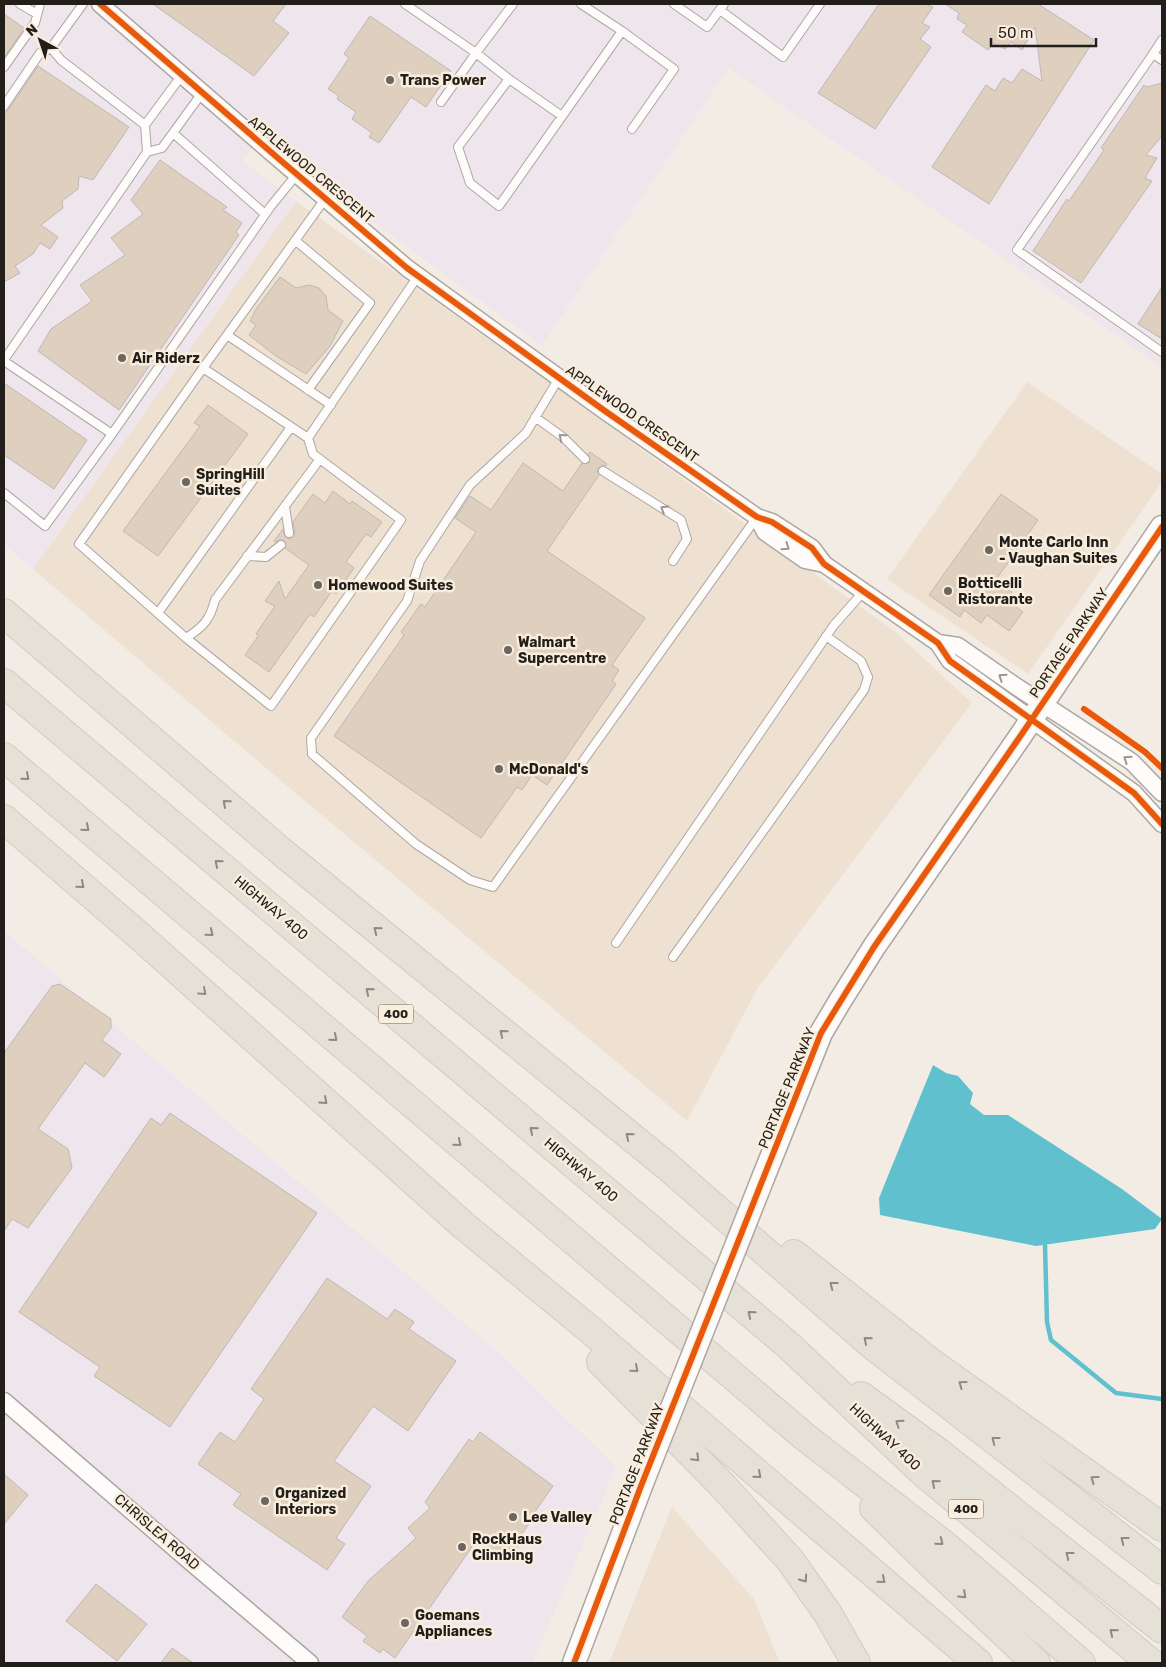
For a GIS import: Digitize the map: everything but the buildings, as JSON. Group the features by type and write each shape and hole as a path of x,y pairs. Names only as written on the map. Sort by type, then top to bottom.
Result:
{"highway":[{"path":"4,613 291,859 667,1166 872,1345 1162,1570"},
{"name":"HIGHWAY 400","path":"4,684 788,1345 925,1474 1151,1663"},
{"path":"4,757 805,1437 947,1547 1081,1663"},
{"path":"4,819 136,933 464,1225 588,1328 978,1663"},
{"path":"667,1166 780,1243 933,1364 1162,1527"},
{"path":"464,1225 627,1387 723,1486 790,1560 828,1614 856,1663"},
{"path":"788,1345 938,1452 1162,1628"},
{"path":"805,1437 916,1550 1036,1663"}],"street":[{"name":"APPLEWOOD CRESCENT","path":"100,4 325,199 418,276 559,378 757,516 772,522 812,548 824,564 938,643 958,646 1134,793 1162,824"},
{"name":"PORTAGE PARKWAY","path":"574,1663 641,1486 822,1033 874,946 1038,711 1162,527"},
{"name":"APPLEWOOD CRESCENT","path":"1038,711 1132,762 1162,793"},
{"name":"CHRISLEA ROAD","path":"4,1401 310,1663"}],"lane":[{"path":"20,4 37,14"},
{"path":"4,67 35,23 40,4"},
{"path":"4,106 40,53 51,48 83,4"},
{"path":"405,4 562,116"},
{"path":"441,102 514,4"},
{"path":"580,4 622,31 674,69 632,129"},
{"path":"674,4 707,27 722,7 783,57 820,4"},
{"path":"509,79 458,147 470,183 499,206 622,31"},
{"path":"1162,40 1017,250 1162,352"},
{"path":"51,48 61,60 145,125"},
{"path":"1153,54 1162,60"},
{"path":"112,434 4,360 147,152 145,125 182,75"},
{"path":"147,152 162,148 202,92"},
{"path":"173,133 265,214"},
{"path":"4,493 45,526 112,434 265,214 297,174"},
{"path":"203,368 308,438 313,454 401,520 271,706 186,638 79,544 203,368 325,199"},
{"path":"296,241 370,303 308,390"},
{"path":"308,438 418,276"},
{"path":"227,335 331,405"},
{"path":"559,378 526,434 470,485 420,561 407,601 311,738 312,754 416,844 470,880 494,887 757,516"},
{"path":"535,417 564,438 584,459"},
{"path":"158,613 291,427"},
{"path":"186,638 200,629 211,614 215,600 320,460"},
{"path":"602,470 681,520 687,539 673,562"},
{"path":"285,506 289,533"},
{"path":"247,556 266,557 281,545"},
{"path":"616,943 826,636 864,591"},
{"path":"673,957 864,690 868,677 862,661 826,636"}],"shaded area":[{"path":"4,4 1162,4 1162,367 728,68 542,346 260,138 242,161 296,201 33,569 4,544"},
{"path":"296,201 893,630 972,703 757,989 687,1121 261,764 33,569"},
{"path":"1027,382 1162,474 1162,482 1028,674 887,579"},
{"path":"4,931 501,1355 616,1467 532,1663 4,1663"},
{"path":"672,1507 754,1599 780,1663 609,1663"}],"water":[{"path":"933,1065 946,1073 958,1076 973,1093 970,1104 984,1115 1008,1115 1122,1189 1162,1219 1155,1229 1036,1246 880,1215 879,1198"}],"waterway":[{"path":"1045,1245 1047,1322 1051,1340 1116,1393 1162,1399"}],"cycle path":[{"path":"100,4 407,268 605,411 757,517 772,522 812,548 824,564 938,643 950,661 1134,793 1162,824"},
{"path":"574,1663 641,1486 821,1033 874,947 1162,527"},
{"path":"1084,709 1145,752 1162,768"}],"place":[{"name":"Trans Power","path":"390,80"},
{"name":"Air Riderz","path":"122,358"},
{"name":"SpringHill Suites","path":"186,482"},
{"name":"Monte Carlo Inn - Vaughan Suites","path":"989,550"},
{"name":"Homewood Suites","path":"318,585"},
{"name":"Botticelli Ristorante","path":"948,591"},
{"name":"Walmart Supercentre","path":"508,650"},
{"name":"McDonald's","path":"499,769"},
{"name":"Organized Interiors","path":"265,1501"},
{"name":"Lee Valley","path":"513,1517"},
{"name":"RockHaus Climbing","path":"462,1547"},
{"name":"Goemans Appliances","path":"405,1623"}]}
